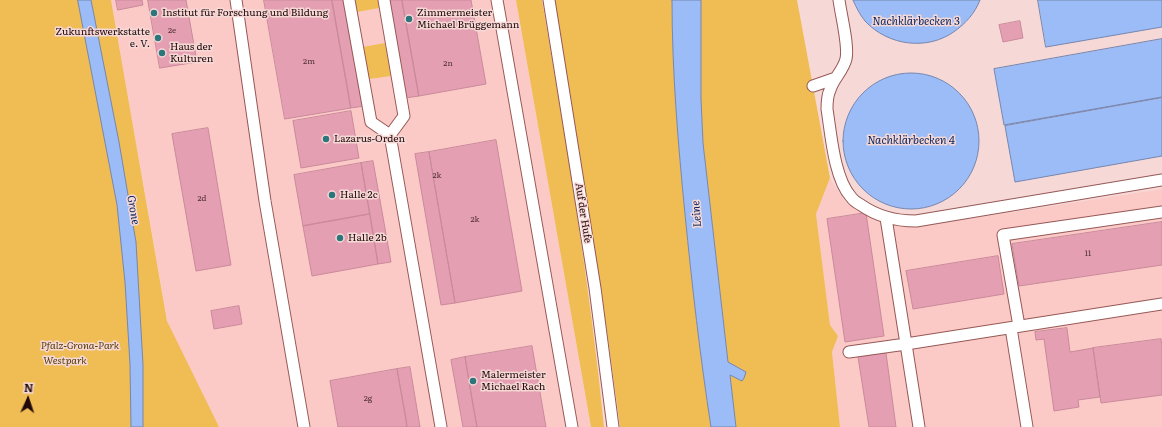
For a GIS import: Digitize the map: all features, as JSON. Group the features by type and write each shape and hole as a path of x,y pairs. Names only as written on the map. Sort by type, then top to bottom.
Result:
{"lane":[{"path":"236,0 266,201 304,427"},
{"path":"349,0 371,122 390,135 441,427"},
{"path":"384,0 404,116 390,135"},
{"path":"497,0 572,427"},
{"name":"Auf der Hufe","path":"549,0 595,288 613,427"},
{"path":"838,0 847,50 846,59 830,89 827,100 827,108 837,167 842,183 851,198 865,208 886,218 898,221 916,221 1162,180"},
{"path":"813,86 836,78"},
{"path":"1027,427 1003,235 1162,212"},
{"path":"886,218 919,427"},
{"path":"849,352 1162,304"}],"shaded area":[{"path":"111,0 516,0 591,427 186,427"},
{"path":"830,178 846,203 866,213 898,225 916,227 1162,189 1162,427 840,427 832,352 838,336 830,325 816,214"}],"green space":[{"name":"Pfalz-Grona-Park","path":"0,0 111,0 167,321 219,427 0,427"},
{"path":"355,0 378,0 379,8 357,12"},
{"path":"516,0 542,0 585,266 604,427 591,427"},
{"path":"555,0 672,0 674,81 682,187 696,320 711,427 620,427 608,338"},
{"path":"701,0 797,0 830,178 816,214 830,325 838,336 832,352 840,427 736,427 730,375 746,372 728,362 703,143 701,99"},
{"path":"385,43 391,76 369,79 363,47"}],"water":[{"path":"78,0 91,0 119,142 136,242 143,365 143,427 131,427 130,364 125,282 117,205"},
{"name":"Leine","path":"672,0 701,0 701,99 703,143 728,362 746,372 742,381 730,375 736,427 711,427 703,374 682,187 674,81"},
{"name":"Nachklärbecken 3","path":"853,0 980,0 970,17 955,31 933,41 908,43 885,36 874,29 863,19"},
{"path":"1038,0 1162,0 1162,27 1046,47"},
{"path":"1162,39 1162,97 1004,125 994,69"},
{"name":"Nachklärbecken 4","path":"904,73 918,73 937,78 949,84 964,98 974,115 978,128 978,154 974,167 968,179 954,194 949,198 931,206 918,209 904,209 885,204 873,198 858,184 854,179 846,161 843,148 843,134 848,115 854,103 868,88 873,84 891,76"},
{"path":"1162,98 1162,156 1015,182 1005,126"}],"building":[{"path":"116,0 142,0 143,5 118,10"},
{"name":"Haus der Kulturen","path":"148,0 186,0 197,62 160,68"},
{"path":"264,0 332,0 351,108 285,119"},
{"path":"332,0 345,0 364,106 351,108"},
{"path":"388,0 402,0 419,96 405,98"},
{"path":"402,0 471,0 486,84 419,96"},
{"path":"1020,21 1023,38 1003,42 999,25"},
{"name":"Lazarus-Orden","path":"351,111 359,158 301,168 293,121"},
{"path":"208,128 231,265 196,271 172,134"},
{"path":"496,140 522,291 455,303 429,152"},
{"path":"429,152 455,303 441,305 415,154"},
{"path":"373,161 391,262 378,264 361,163"},
{"name":"Halle 2c","path":"361,163 370,214 303,226 294,175"},
{"path":"866,213 884,336 845,342 827,219"},
{"name":"Halle 2b","path":"370,214 378,264 312,276 303,226"},
{"path":"1162,222 1162,265 1019,286 1012,244"},
{"path":"998,256 1004,294 913,309 906,271"},
{"path":"239,306 242,324 214,329 211,311"},
{"path":"1067,328 1070,352 1093,348 1100,397 1078,400 1079,407 1054,411 1044,339 1036,340 1035,332"},
{"path":"1161,339 1162,395 1101,403 1093,348"},
{"path":"532,346 546,427 477,427 465,357"},
{"path":"886,353 896,427 869,427 858,357"},
{"path":"465,357 477,427 463,427 451,360"},
{"path":"410,367 420,427 407,427 397,369"},
{"path":"397,369 407,427 338,427 330,381"}],"place":[{"name":"Institut für Forschung und Bildung","path":"154,13"},
{"name":"Zimmermeister Michael Brüggemann","path":"409,19"},
{"name":"Zukunftswerkstatte e. V.","path":"158,38"},
{"name":"Haus der Kulturen","path":"162,53"},
{"name":"Lazarus-Orden","path":"326,139"},
{"name":"Halle 2c","path":"332,195"},
{"name":"Halle 2b","path":"340,238"},
{"name":"Malermeister Michael Rach","path":"473,381"}],"water label":[{"name":"Grone","path":"133,210"}],"park label":[{"name":"Westpark","path":"65,361"}]}
